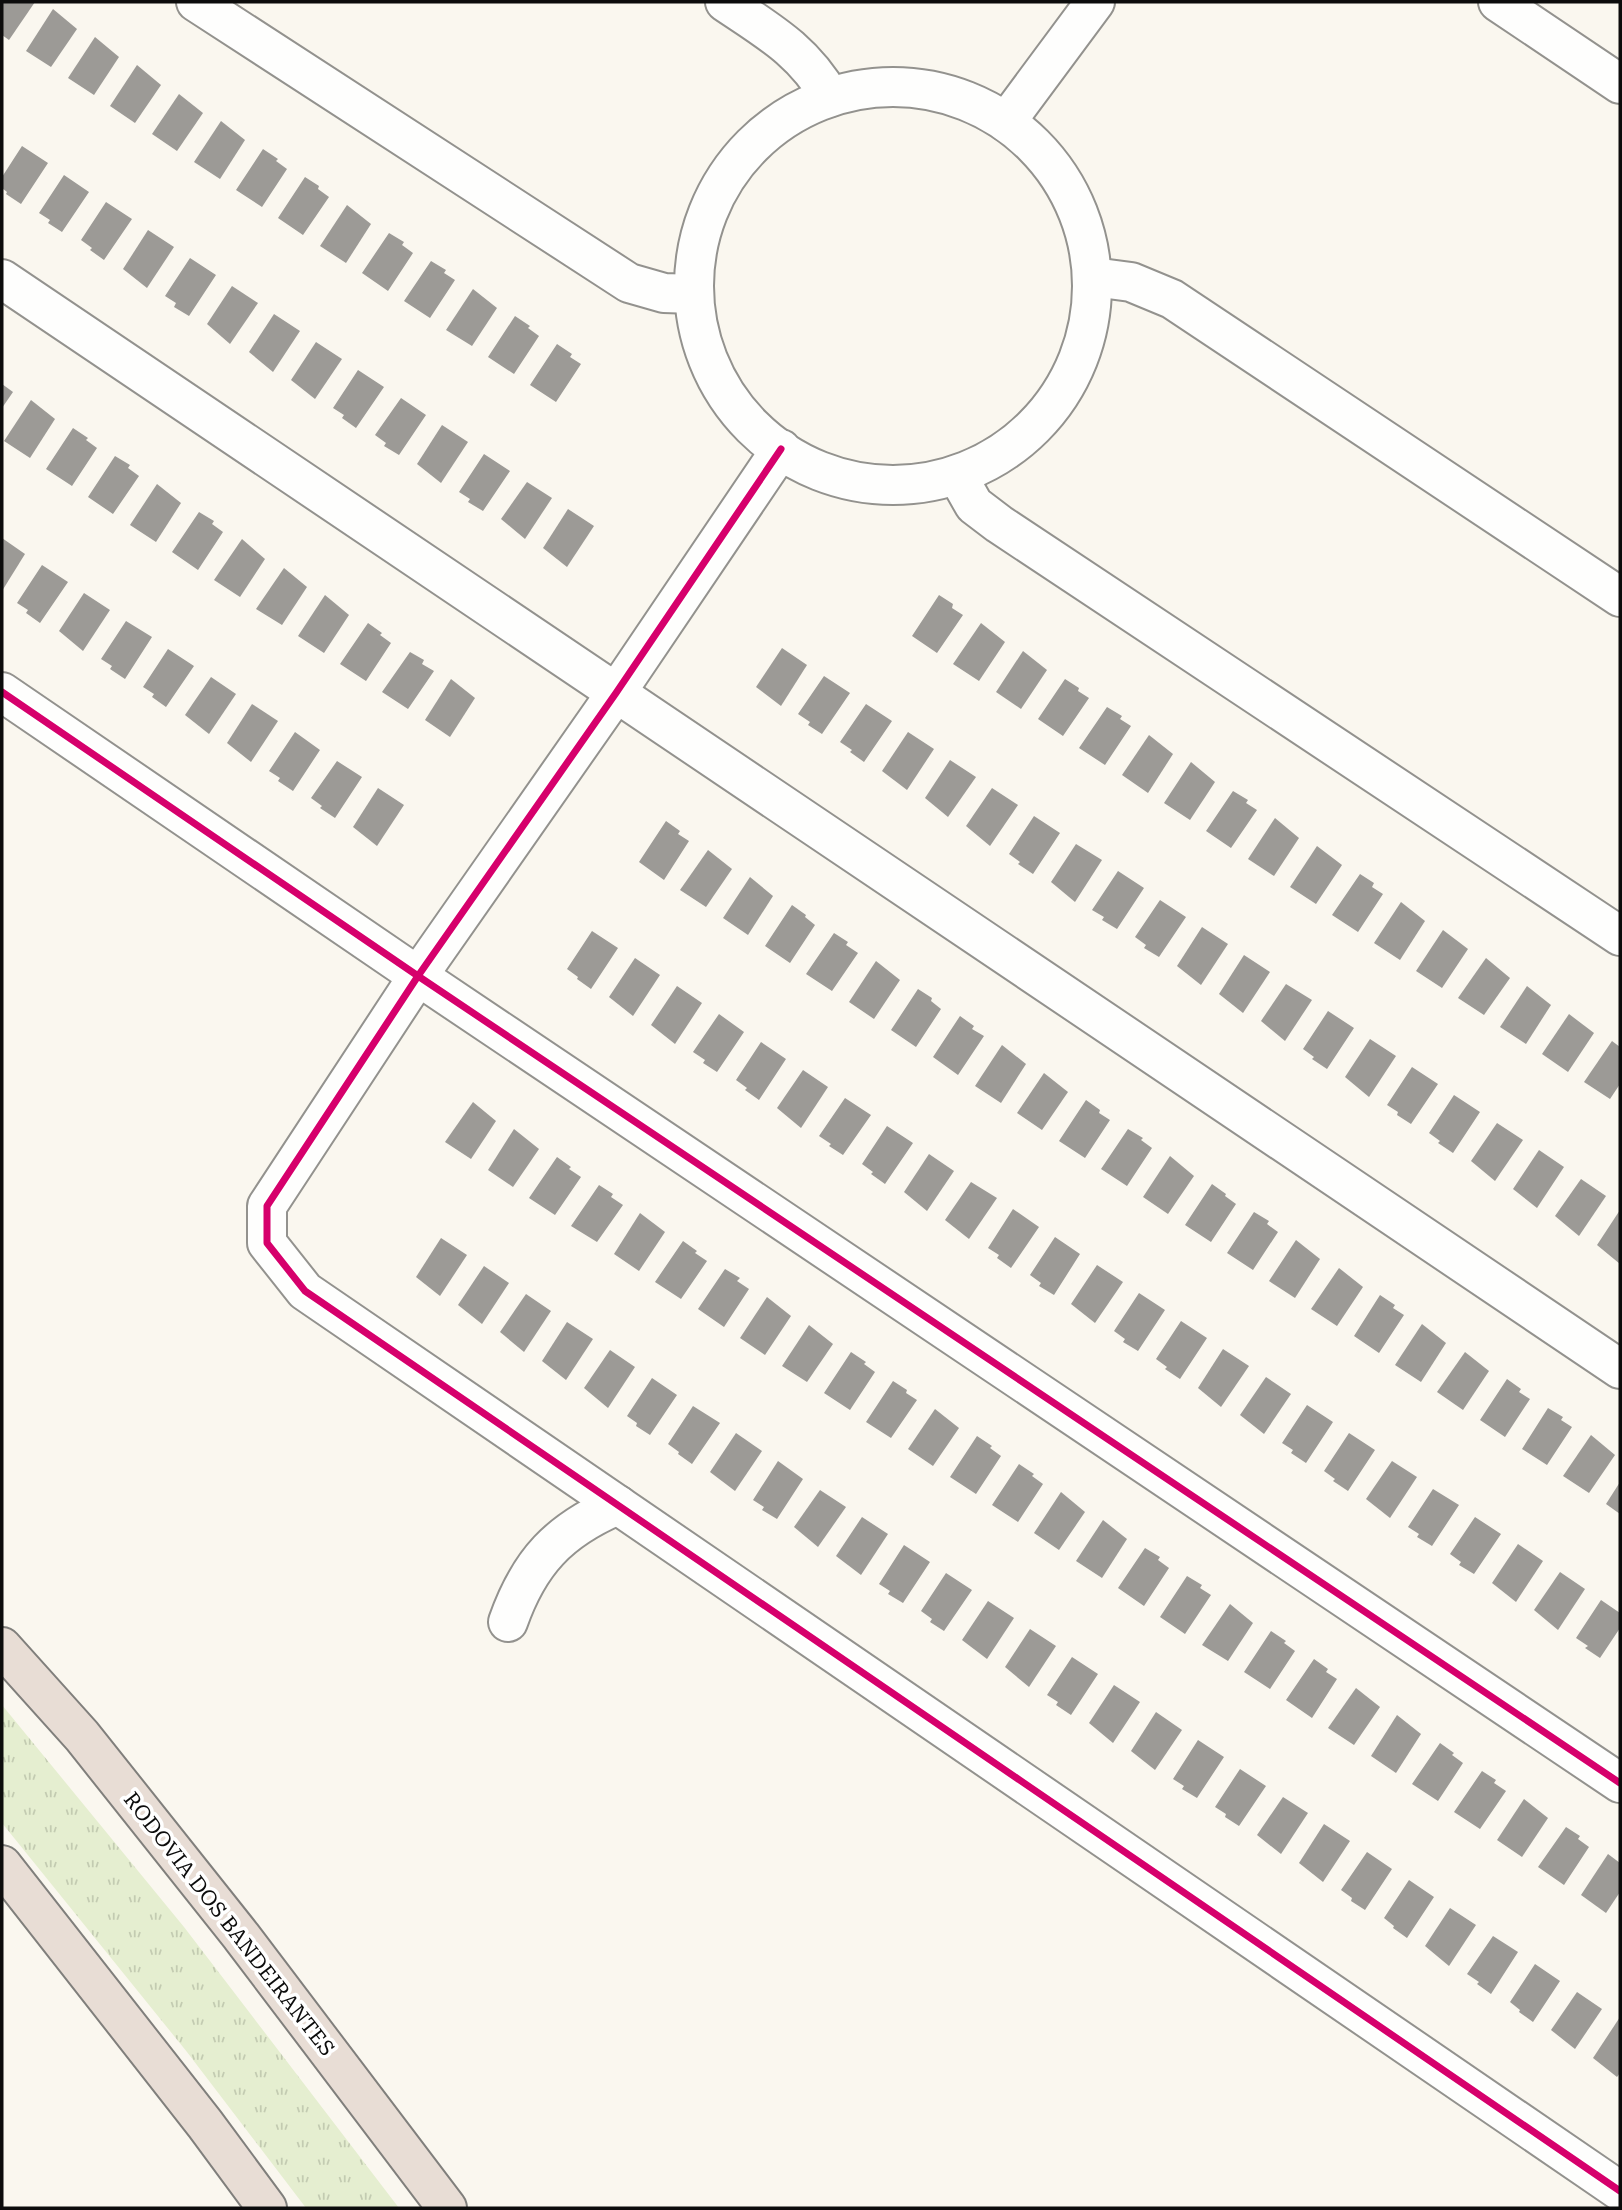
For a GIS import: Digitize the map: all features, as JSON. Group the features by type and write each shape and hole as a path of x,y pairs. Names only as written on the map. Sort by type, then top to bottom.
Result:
{"highway":[{"name":"RODOVIA DOS BANDEIRANTES","path":"2,1647 82,1736 224,1915 447,2208"},
{"path":"2,1865 205,2124 267,2208"}],"street":[{"path":"196,2 629,283 664,293 694,294"},
{"path":"725,2 789,46 817,74 830,97"},
{"path":"1006,122 1095,2"},
{"path":"1498,2 1620,84"},
{"path":"902,87 939,92 974,104 1006,122 1034,146 1058,174 1070,195 1088,241 1093,277 1091,314 1083,349 1068,383 1047,413 1021,439 991,460 957,475 909,483 884,484 848,480 813,467 780,449 752,426 729,398 711,365 699,330 694,294 696,258 704,222 719,188 740,158 765,132 796,111 830,97 866,89 902,87"},
{"path":"1093,277 1131,282 1172,299 1620,597"},
{"path":"2,279 1620,1369"},
{"path":"780,449 616,693 418,976 267,1206 267,1243 305,1291 1620,2191"},
{"path":"957,475 974,505 999,524 1620,936"},
{"path":"2,692 418,976 1620,1783"},
{"path":"508,1622 518,1593 534,1566 552,1546 571,1529 618,1506"}],"green space":[{"path":"2,1705 184,1927 399,2208 306,2208 187,2052 2,1823"}],"building":[{"path":"2,2 35,2 9,40 2,35"},
{"path":"53,9 77,29 51,67 26,51"},
{"path":"95,37 119,57 94,95 68,78"},
{"path":"137,65 161,85 135,123 110,106"},
{"path":"179,94 203,113 177,151 152,134"},
{"path":"221,121 245,140 220,179 194,162"},
{"path":"22,146 48,163 21,204 6,194 2,188 2,177"},
{"path":"263,149 287,169 262,207 236,190"},
{"path":"64,175 89,192 62,232 39,213"},
{"path":"305,177 329,197 303,235 278,218"},
{"path":"106,202 132,219 104,260 81,240"},
{"path":"347,205 371,224 346,263 320,246"},
{"path":"148,230 174,247 147,288 123,269"},
{"path":"389,233 404,242 402,245 413,253 388,291 362,273"},
{"path":"190,258 216,275 189,316 174,307 176,303 165,296"},
{"path":"431,261 446,270 444,273 455,280 430,318 404,301"},
{"path":"232,286 258,303 230,344 207,324"},
{"path":"473,289 497,308 472,346 446,330"},
{"path":"274,314 300,331 273,372 249,352"},
{"path":"515,316 539,336 514,374 488,357"},
{"path":"316,342 342,359 315,399 291,380"},
{"path":"557,344 581,364 556,402 530,385"},
{"path":"358,370 384,387 356,428 333,408"},
{"path":"2,384 13,392 2,408"},
{"path":"401,398 426,415 399,455 384,446 386,443 375,435"},
{"path":"31,400 55,419 30,458 4,441"},
{"path":"442,425 468,442 441,483 417,464"},
{"path":"73,428 97,448 72,486 46,469"},
{"path":"484,454 510,471 483,511 468,502 470,499 459,492"},
{"path":"115,456 130,465 128,468 139,476 113,514 88,497"},
{"path":"527,482 552,498 525,539 501,519"},
{"path":"157,484 181,503 156,542 130,525"},
{"path":"568,509 594,526 567,567 543,548"},
{"path":"199,512 214,521 212,524 223,532 198,570 172,552"},
{"path":"2,538 25,554 2,591"},
{"path":"242,539 265,559 240,597 214,580"},
{"path":"42,565 68,582 40,623 17,603"},
{"path":"284,568 307,587 282,625 256,609"},
{"path":"84,593 110,610 83,651 59,631"},
{"path":"325,595 349,615 324,653 298,636"},
{"path":"939,595 963,615 937,653 912,636"},
{"path":"126,621 152,637 125,679 101,659"},
{"path":"368,623 391,643 366,681 340,664"},
{"path":"981,623 1005,642 979,681 953,664"},
{"path":"782,648 807,665 781,706 756,687"},
{"path":"168,649 194,666 166,707 143,687"},
{"path":"1023,651 1047,670 1021,709 996,692"},
{"path":"410,652 424,660 422,664 434,671 408,709 382,692"},
{"path":"824,676 850,693 822,734 798,714"},
{"path":"211,677 236,694 209,734 185,715"},
{"path":"451,679 475,698 450,737 425,720"},
{"path":"1065,679 1089,698 1063,736 1038,719"},
{"path":"252,704 278,721 251,762 227,743"},
{"path":"866,704 892,721 864,762 840,742"},
{"path":"1107,707 1122,716 1120,719 1131,726 1105,765 1079,748"},
{"path":"295,732 320,750 293,791 269,771"},
{"path":"908,732 934,749 907,790 882,771"},
{"path":"1149,735 1173,754 1148,793 1122,775"},
{"path":"950,760 976,777 948,817 925,798"},
{"path":"337,761 362,777 335,818 311,798"},
{"path":"1191,762 1215,782 1190,820 1164,803"},
{"path":"378,788 404,805 377,846 353,827"},
{"path":"992,788 1018,805 990,846 966,826"},
{"path":"1233,791 1248,800 1246,803 1257,810 1231,848 1206,831"},
{"path":"1034,816 1060,833 1033,874 1009,854"},
{"path":"1275,818 1299,838 1274,876 1248,859"},
{"path":"666,821 689,841 664,880 639,862"},
{"path":"1076,844 1102,860 1075,902 1051,882"},
{"path":"1317,846 1342,865 1316,904 1290,887"},
{"path":"708,850 732,869 706,907 680,890"},
{"path":"1118,871 1144,888 1117,929 1092,910"},
{"path":"1360,874 1374,883 1372,887 1383,894 1358,932 1332,915"},
{"path":"750,877 773,896 748,935 723,918"},
{"path":"1160,900 1186,917 1159,957 1144,948 1146,945 1135,937"},
{"path":"1401,902 1425,921 1400,960 1374,943"},
{"path":"792,905 815,925 790,963 765,946"},
{"path":"1202,927 1228,944 1201,985 1177,966"},
{"path":"1443,930 1468,949 1442,988 1416,971"},
{"path":"592,931 618,948 591,989 567,969"},
{"path":"834,933 858,953 832,991 806,974"},
{"path":"1244,955 1270,972 1243,1013 1219,994"},
{"path":"635,958 660,975 633,1016 609,997"},
{"path":"1486,958 1510,978 1484,1015 1458,998"},
{"path":"876,961 900,980 874,1019 849,1002"},
{"path":"1286,984 1312,1000 1285,1041 1261,1021"},
{"path":"677,986 702,1003 675,1044 651,1025"},
{"path":"1527,986 1551,1005 1526,1044 1500,1027"},
{"path":"918,989 932,998 931,1001 941,1009 916,1047 891,1030"},
{"path":"1328,1011 1354,1028 1327,1069 1303,1049"},
{"path":"719,1014 744,1032 717,1072 693,1052"},
{"path":"1569,1014 1594,1033 1568,1072 1542,1054"},
{"path":"960,1016 974,1026 972,1029 984,1036 958,1075 933,1057"},
{"path":"1370,1039 1396,1056 1369,1097 1345,1077"},
{"path":"1612,1041 1620,1047 1620,1084 1610,1099 1584,1082"},
{"path":"761,1042 786,1059 759,1100 736,1080"},
{"path":"1002,1045 1026,1064 1001,1103 975,1086"},
{"path":"1412,1067 1438,1084 1411,1124 1387,1105"},
{"path":"803,1070 828,1087 801,1128 777,1108"},
{"path":"1044,1073 1068,1092 1042,1130 1017,1113"},
{"path":"1454,1095 1480,1112 1453,1153 1429,1133"},
{"path":"845,1098 871,1115 843,1155 819,1136"},
{"path":"1086,1100 1110,1120 1085,1158 1059,1141"},
{"path":"473,1102 496,1121 471,1159 445,1142"},
{"path":"1497,1123 1523,1140 1495,1181 1471,1161"},
{"path":"887,1126 913,1143 885,1184 862,1164"},
{"path":"514,1129 539,1149 513,1187 488,1170"},
{"path":"1128,1129 1143,1138 1141,1140 1152,1148 1127,1186 1101,1169"},
{"path":"1539,1150 1564,1167 1537,1208 1513,1189"},
{"path":"929,1154 954,1171 927,1211 904,1192"},
{"path":"1170,1156 1194,1176 1168,1214 1143,1197"},
{"path":"557,1157 581,1177 555,1215 529,1198"},
{"path":"1581,1179 1606,1196 1579,1236 1555,1216"},
{"path":"971,1182 997,1198 969,1239 945,1220"},
{"path":"1212,1184 1236,1204 1211,1242 1185,1225"},
{"path":"599,1185 623,1205 597,1242 571,1226"},
{"path":"1013,1209 1039,1227 1011,1268 988,1248"},
{"path":"1620,1210 1620,1264 1597,1245"},
{"path":"1254,1212 1269,1221 1267,1224 1278,1232 1253,1270 1227,1253"},
{"path":"640,1213 665,1232 639,1271 614,1254"},
{"path":"1055,1237 1080,1254 1054,1295 1039,1286 1041,1283 1030,1275"},
{"path":"441,1238 467,1255 440,1296 416,1277"},
{"path":"1296,1240 1320,1259 1295,1298 1269,1281"},
{"path":"683,1241 707,1261 681,1299 655,1282"},
{"path":"1097,1265 1123,1282 1095,1323 1071,1304"},
{"path":"484,1266 509,1283 482,1324 458,1305"},
{"path":"1339,1268 1363,1287 1337,1326 1311,1309"},
{"path":"725,1269 740,1278 737,1281 749,1289 724,1327 698,1309"},
{"path":"1139,1293 1165,1310 1138,1351 1123,1342 1125,1339 1114,1331"},
{"path":"526,1294 551,1311 524,1352 500,1332"},
{"path":"1380,1295 1404,1315 1379,1353 1354,1336"},
{"path":"767,1297 791,1316 765,1355 740,1338"},
{"path":"1181,1321 1207,1338 1180,1379 1156,1359"},
{"path":"567,1322 593,1339 566,1380 542,1361"},
{"path":"1422,1324 1446,1343 1421,1382 1395,1365"},
{"path":"809,1325 833,1344 807,1382 782,1366"},
{"path":"1223,1349 1249,1366 1221,1407 1198,1388"},
{"path":"610,1350 635,1367 608,1408 584,1388"},
{"path":"851,1352 875,1372 850,1410 824,1393"},
{"path":"1465,1352 1489,1371 1463,1410 1437,1392"},
{"path":"1266,1377 1291,1394 1264,1434 1240,1415"},
{"path":"652,1378 677,1395 650,1435 627,1416"},
{"path":"1507,1379 1530,1399 1505,1437 1480,1420"},
{"path":"893,1381 917,1400 891,1438 866,1422"},
{"path":"1307,1405 1333,1422 1306,1463 1282,1443"},
{"path":"693,1406 720,1423 692,1464 668,1444"},
{"path":"1548,1408 1563,1417 1561,1420 1572,1427 1547,1465 1522,1449"},
{"path":"935,1409 959,1428 933,1466 908,1449"},
{"path":"736,1433 762,1451 735,1491 710,1472"},
{"path":"1349,1433 1375,1450 1348,1491 1324,1471"},
{"path":"1591,1435 1615,1455 1589,1493 1563,1476"},
{"path":"977,1436 1001,1456 976,1494 950,1477"},
{"path":"778,1461 803,1479 777,1519 762,1510 764,1507 753,1500"},
{"path":"1392,1461 1417,1477 1390,1518 1366,1499"},
{"path":"1019,1464 1043,1484 1018,1522 992,1505"},
{"path":"1620,1482 1620,1514 1606,1504"},
{"path":"1433,1489 1459,1505 1432,1546 1417,1537 1419,1534 1408,1527"},
{"path":"820,1490 846,1507 818,1547 794,1527"},
{"path":"1061,1492 1085,1512 1059,1550 1034,1533"},
{"path":"862,1517 888,1534 861,1575 836,1556"},
{"path":"1475,1517 1501,1534 1474,1574 1459,1565 1461,1562 1450,1554"},
{"path":"1103,1520 1127,1539 1102,1578 1076,1561"},
{"path":"1518,1544 1543,1561 1516,1602 1492,1583"},
{"path":"904,1545 930,1562 903,1603 888,1594 890,1591 879,1584"},
{"path":"1145,1548 1160,1557 1158,1560 1169,1568 1144,1606 1118,1588"},
{"path":"1560,1572 1585,1589 1558,1630 1534,1610"},
{"path":"946,1573 972,1590 944,1631 930,1622 932,1619 921,1611"},
{"path":"1187,1576 1202,1585 1200,1588 1211,1595 1185,1634 1160,1617"},
{"path":"1601,1600 1620,1613 1620,1628 1600,1658 1576,1638"},
{"path":"988,1601 1014,1618 987,1659 962,1640"},
{"path":"1230,1604 1253,1623 1228,1661 1202,1645"},
{"path":"1030,1629 1056,1646 1029,1687 1005,1667"},
{"path":"1271,1631 1295,1651 1270,1689 1244,1672"},
{"path":"1072,1657 1098,1674 1071,1715 1047,1695"},
{"path":"1314,1659 1337,1679 1312,1718 1286,1700"},
{"path":"1114,1685 1140,1702 1113,1743 1089,1723"},
{"path":"1356,1688 1380,1707 1354,1745 1328,1728"},
{"path":"1156,1712 1182,1730 1155,1770 1131,1751"},
{"path":"1397,1715 1421,1734 1396,1773 1371,1756"},
{"path":"1198,1740 1224,1757 1197,1798 1182,1789 1184,1786 1173,1779"},
{"path":"1440,1743 1463,1763 1438,1801 1412,1784"},
{"path":"1240,1769 1266,1786 1239,1826 1215,1807"},
{"path":"1482,1771 1506,1791 1480,1829 1454,1812"},
{"path":"1283,1797 1308,1813 1281,1854 1257,1835"},
{"path":"1524,1799 1548,1818 1522,1857 1497,1840"},
{"path":"1324,1824 1350,1841 1323,1882 1299,1863"},
{"path":"1566,1827 1580,1836 1578,1839 1589,1847 1564,1885 1538,1867"},
{"path":"1367,1852 1392,1869 1365,1910 1341,1890"},
{"path":"1608,1854 1620,1863 1620,1892 1606,1913 1581,1895"},
{"path":"1409,1880 1434,1897 1407,1938 1384,1918"},
{"path":"1450,1908 1476,1925 1449,1966 1425,1946"},
{"path":"1493,1936 1518,1952 1491,1994 1467,1974"},
{"path":"1535,1964 1560,1981 1533,2022 1510,2002"},
{"path":"1577,1992 1602,2009 1575,2049 1551,2030"},
{"path":"1620,2017 1620,2073 1617,2077 1593,2058"}],"cycle path":[{"path":"781,449 616,693 418,976 267,1206 267,1243 305,1291 1620,2191"},
{"path":"2,692 418,976 1620,1783"}]}
